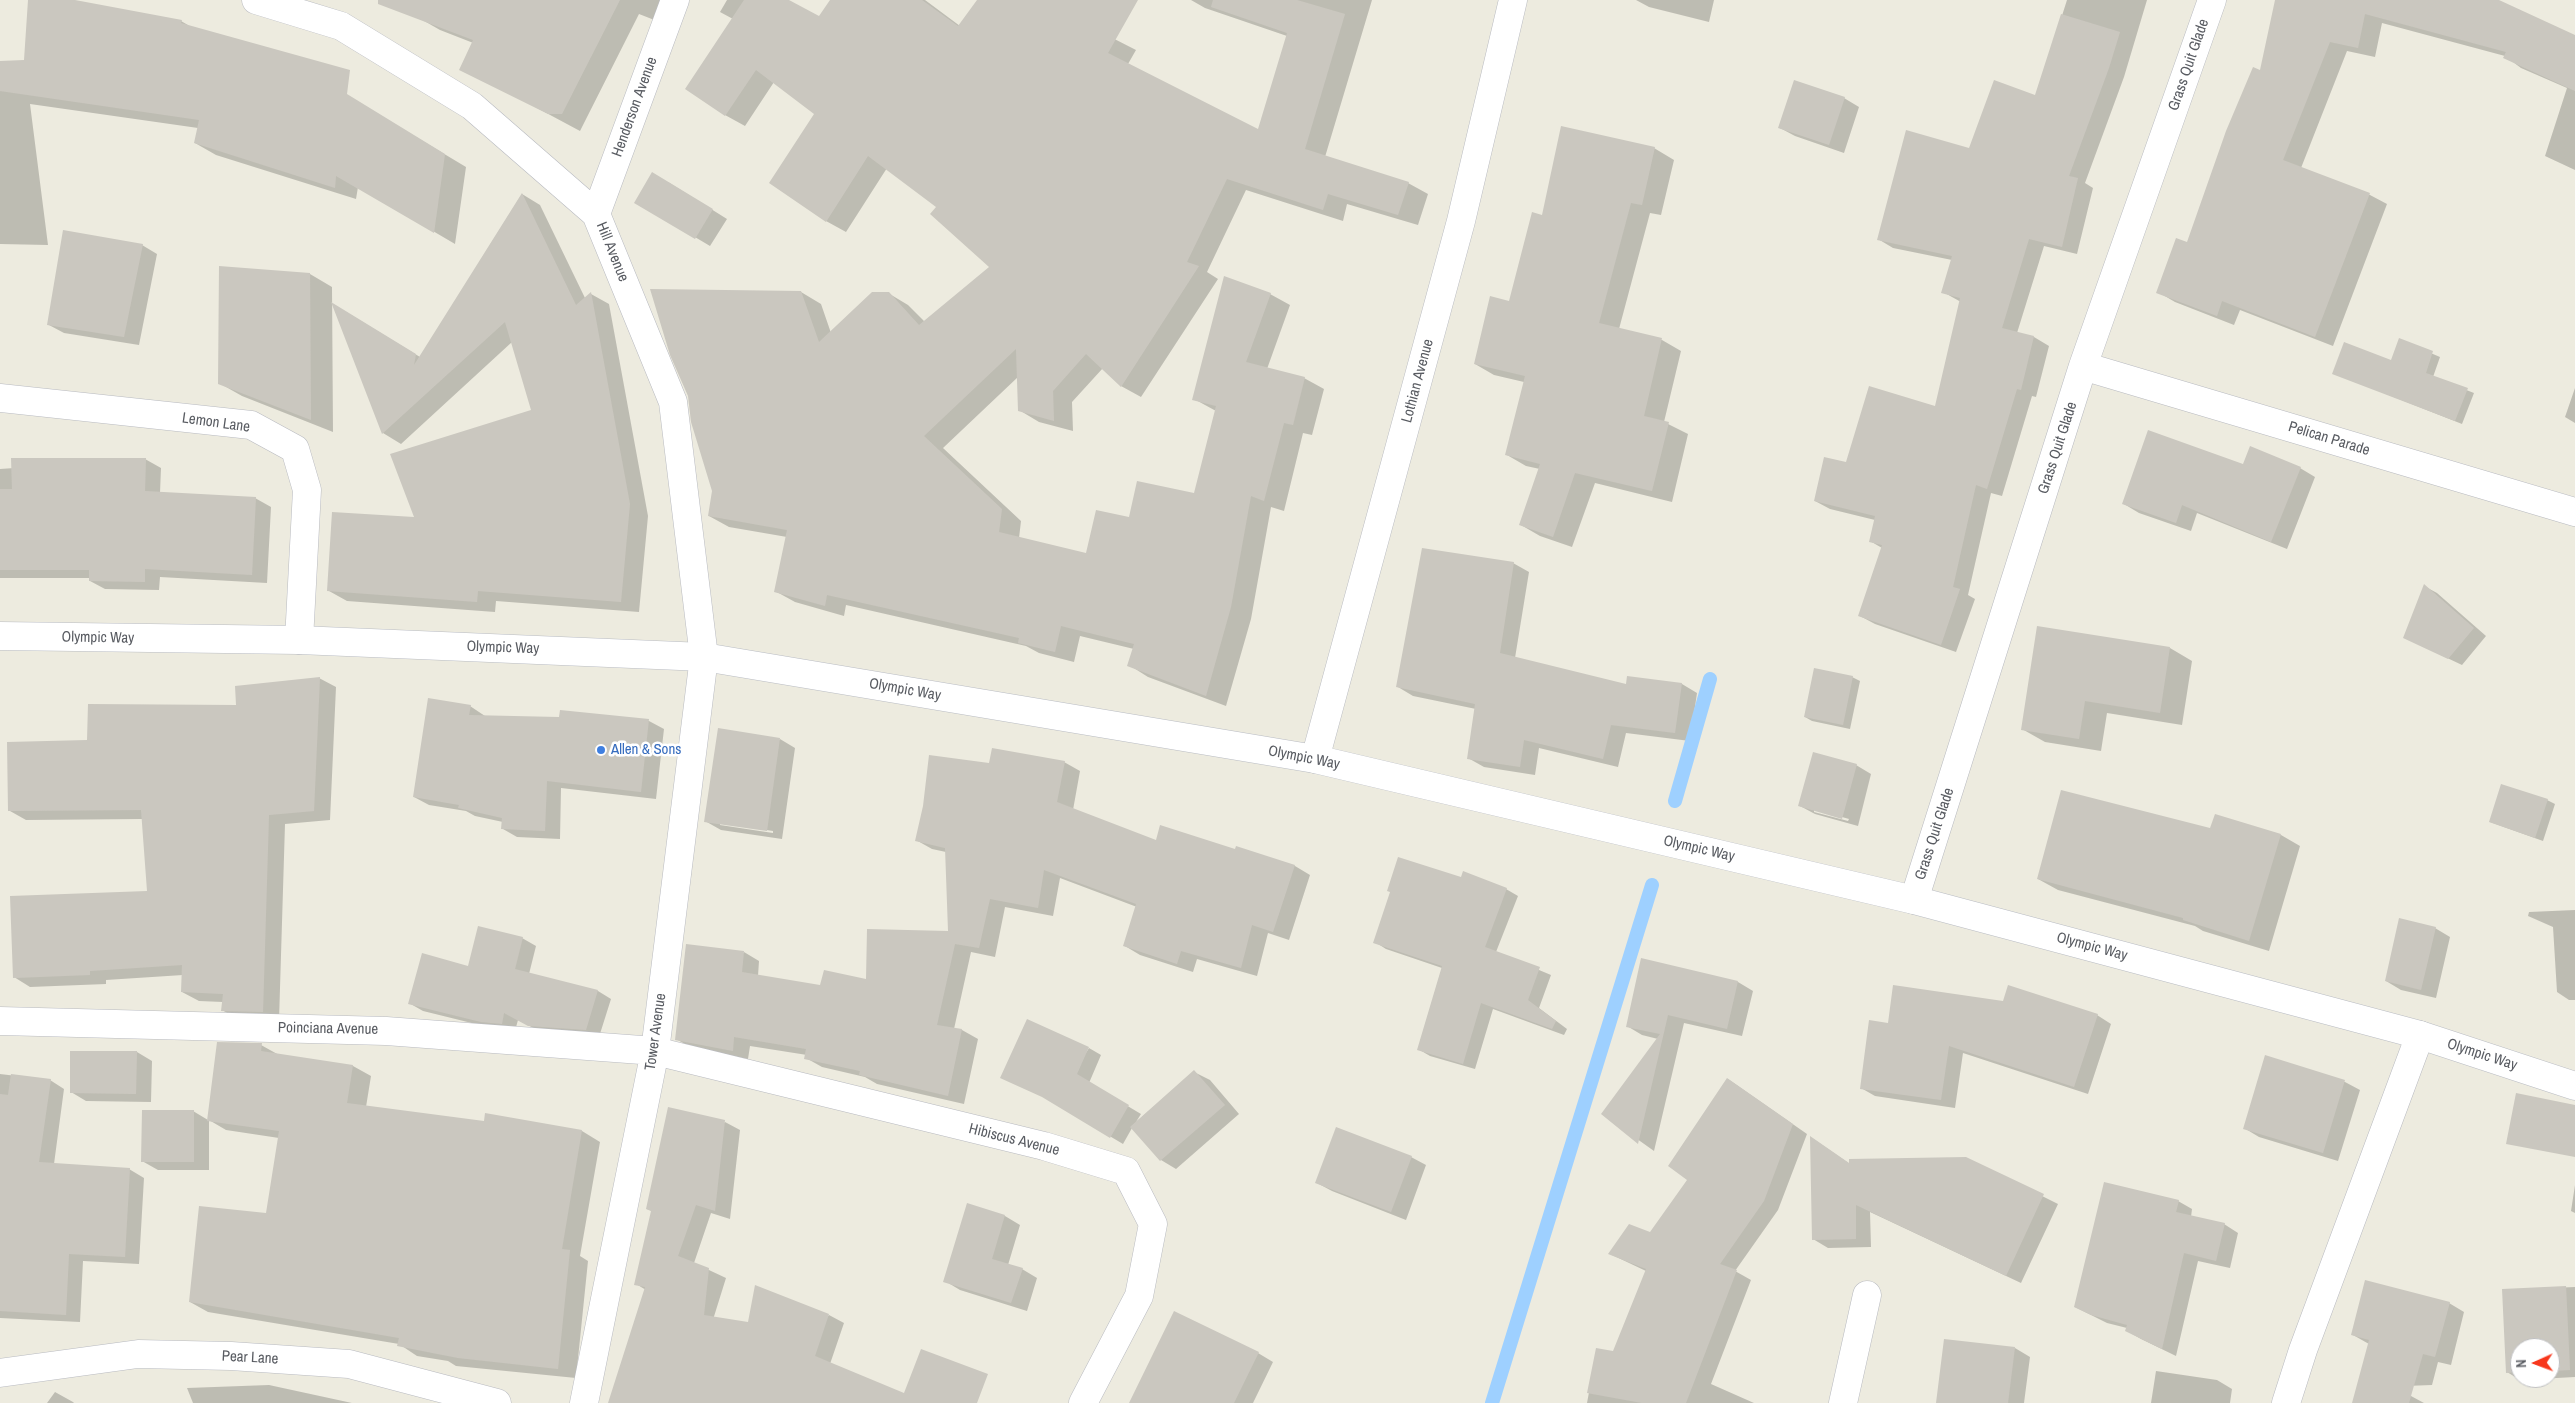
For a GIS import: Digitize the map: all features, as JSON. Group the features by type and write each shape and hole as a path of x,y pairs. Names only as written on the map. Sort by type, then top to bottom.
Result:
{"street":[{"name":"Hill Avenue","path":"256,0 341,26 472,106 596,214 673,402 704,657"},
{"name":"Henderson Avenue","path":"596,214 674,0"},
{"name":"Lothian Avenue","path":"1315,759 1461,221 1513,0"},
{"name":"Grass Quit Glade","path":"1914,900 2084,366 2212,0"},
{"name":"Pelican Parade","path":"2084,366 2575,512"},
{"name":"Lemon Lane","path":"0,398 251,425 295,449 307,490 299,640"},
{"name":"Olympic Way","path":"0,636 299,640 704,657 1315,759 1914,900 2420,1035 2575,1086"},
{"name":"Tower Avenue","path":"584,1403 655,1052 704,657"},
{"name":"Poinciana Avenue","path":"0,1021 386,1031 655,1052"},
{"path":"2286,1403 2302,1350 2420,1035"},
{"name":"Hibiscus Avenue","path":"655,1052 1044,1146 1126,1171 1153,1224 1139,1296 1083,1403"},
{"path":"1843,1403 1867,1295"},
{"name":"Pear Lane","path":"0,1373 138,1354 231,1356 349,1364 497,1403"}],"building":[{"path":"28,0 75,0 182,20 181,23 350,70 347,94 445,154 434,233 336,176 335,188 194,143 199,120 0,91 0,61 24,60"},
{"path":"378,0 620,0 562,114 548,114 459,70 473,40 378,4"},
{"path":"744,0 789,0 819,16 830,0 922,0 958,26 977,0 1138,0 1108,53 1258,129 1287,33 1211,7 1213,0 1297,0 1345,14 1305,149 1409,182 1398,215 1328,194 1323,210 1227,179 1187,262 1199,266 1121,387 1086,354 1053,391 1054,421 1018,411 1016,349 924,436 1002,509 999,532 1086,553 1096,510 1129,517 1137,481 1194,493 1216,406 1192,400 1224,276 1271,293 1246,362 1305,377 1293,425 1284,423 1264,501 1251,496 1231,607 1206,696 1127,666 1134,644 1061,626 1055,652 1018,643 1019,638 827,595 825,606 774,592 787,530 708,516 712,491 691,422 688,396 670,355 650,289 801,291 819,342 872,292 889,292 919,325 989,267 930,214 936,207 868,156 826,222 769,183 814,114 756,70 725,116 685,89"},
{"path":"2275,0 2499,0 2575,35 2575,91 2503,58 2506,52 2365,14 2358,48 2330,42 2283,160 2370,193 2315,337 2222,301 2217,316 2156,293 2176,238 2187,242 2226,131 2253,67 2260,70"},
{"path":"2061,14 2120,32 2109,68 2069,176 2078,178 2062,247 2029,239 2002,328 2034,336 2021,390 2017,389 1987,489 1976,485 1953,587 1960,589 1941,645 1858,616 1882,545 1869,542 1875,516 1814,501 1824,457 1846,462 1869,386 1935,406 1960,298 1941,293 1952,256 1877,240 1906,130 1969,148 1994,80 2035,95"},
{"path":"1794,80 1845,97 1829,145 1778,128"},
{"path":"1561,126 1655,147 1642,205 1631,203 1599,323 1662,338 1644,416 1669,422 1652,491 1575,473 1553,537 1519,525 1540,464 1505,455 1525,376 1474,364 1490,296 1509,301 1532,212 1542,215"},
{"path":"652,172 713,209 695,239 634,203"},
{"path":"522,193 576,305 591,292 630,504 621,602 478,591 477,602 327,591 332,512 414,517 390,454 531,410 505,322 382,434 331,302 416,354 414,365"},
{"path":"63,230 143,244 124,337 47,325"},
{"path":"219,266 310,273 311,420 218,384"},
{"path":"2399,338 2433,351 2426,373 2468,388 2455,421 2332,374 2344,342 2391,360"},
{"path":"2148,430 2243,464 2250,446 2301,467 2271,542 2182,505 2176,523 2122,504"},
{"path":"11,458 146,458 145,491 256,497 252,575 145,569 145,582 89,581 89,570 0,570 0,489 12,489"},
{"path":"1422,548 1514,562 1500,653 1626,684 1627,676 1682,683 1675,733 1611,725 1603,759 1524,740 1520,767 1467,759 1475,704 1396,687"},
{"path":"2424,584 2474,628 2448,659 2403,638"},
{"path":"2037,626 2170,647 2160,713 2085,701 2079,739 2021,730"},
{"path":"1814,668 1853,676 1843,725 1804,717"},
{"path":"320,677 314,811 269,815 263,1012 221,1011 223,994 181,992 182,965 90,971 90,975 13,978 10,896 147,891 141,810 8,811 7,742 87,740 88,704 236,705 235,686"},
{"path":"428,698 471,705 469,715 559,717 560,710 649,719 641,792 547,781 545,831 501,829 502,818 458,808 459,805 413,797"},
{"path":"718,728 780,738 767,831 704,822"},
{"path":"992,748 1065,761 1057,802 1156,840 1160,825 1235,849 1236,846 1295,865 1273,932 1252,925 1241,968 1181,951 1177,964 1123,946 1136,904 1044,870 1038,908 990,899 979,948 955,944 937,1025 962,1029 948,1096 859,1075 860,1071 804,1059 806,1049 734,1037 733,1051 675,1040 686,944 744,951 742,972 820,985 824,970 866,979 867,929 948,931 945,848 915,841 923,806 929,755 989,763"},
{"path":"1813,752 1857,764 1842,819 1798,806"},
{"path":"2501,784 2548,799 2535,838 2489,822"},
{"path":"2061,790 2210,828 2215,814 2281,834 2249,941 2183,920 2183,918 2037,879"},
{"path":"1398,857 1461,877 1463,871 1507,888 1485,947 1540,967 1528,1000 1556,1021 1552,1029 1481,1003 1463,1064 1417,1050 1442,966 1373,943 1390,892 1387,891"},
{"path":"2399,918 2436,927 2421,990 2385,981"},
{"path":"478,926 523,937 515,969 598,990 586,1030 528,1026 504,1013 502,1024 481,1022 408,1004 422,953 468,966"},
{"path":"1641,958 1738,981 1727,1029 1668,1015 1638,1144 1601,1114 1660,1034 1626,1027"},
{"path":"1893,985 2003,1001 2008,985 2098,1014 2074,1087 1949,1046 1941,1100 1860,1089 1869,1020 1888,1023"},
{"path":"1027,1019 1089,1047 1077,1074 1129,1105 1110,1138 1042,1097 1000,1078"},
{"path":"217,1042 262,1043 261,1051 353,1065 347,1103 484,1121 485,1113 582,1130 562,1249 570,1250 558,1369 458,1358 397,1346 399,1338 189,1302 199,1206 266,1213 279,1131 207,1121"},
{"path":"70,1051 137,1051 136,1094 70,1093"},
{"path":"2265,1055 2345,1080 2323,1153 2243,1129"},
{"path":"1194,1070 1225,1105 1160,1161 1130,1127"},
{"path":"11,1074 51,1079 39,1162 130,1168 125,1257 69,1254 66,1315 0,1311 0,1094 8,1095"},
{"path":"1727,1078 1793,1124 1764,1201 1720,1264 1737,1270 1686,1403 1642,1403 1587,1393 1596,1348 1613,1351 1646,1269 1608,1254 1629,1224 1650,1232 1687,1180 1668,1166"},
{"path":"2516,1093 2575,1105 2575,1157 2506,1144"},
{"path":"668,1107 725,1120 715,1211 696,1205 678,1256 709,1268 704,1315 748,1322 755,1285 829,1314 815,1356 904,1393 921,1349 988,1374 977,1403 608,1403 645,1287 634,1285 651,1211 646,1209"},
{"path":"142,1110 194,1110 194,1162 141,1162"},
{"path":"1336,1127 1412,1156 1391,1212 1315,1183"},
{"path":"1810,1136 1849,1163 1849,1159 1966,1157 2044,1194 2006,1276 1856,1205 1856,1239 1812,1240"},
{"path":"2104,1182 2179,1200 2176,1212 2225,1223 2216,1261 2184,1253 2162,1349 2125,1331 2127,1325 2091,1315 2074,1307"},
{"path":"967,1203 1005,1215 992,1259 1023,1268 1011,1303 943,1282"},
{"path":"2365,1280 2450,1302 2435,1357 2423,1354 2409,1403 2352,1403 2369,1340 2351,1335"},
{"path":"2566,1286 2570,1370 2560,1370 2560,1338 2510,1338 2510,1373 2506,1373 2502,1289"},
{"path":"1174,1311 1259,1352 1234,1403 1129,1403"},
{"path":"1944,1339 2015,1347 2008,1403 1936,1403"}],"waterway":[{"path":"1675,801 1710,679"},
{"path":"1492,1403 1652,885"}],"place":[{"name":"Allen & Sons","path":"601,750"}]}
